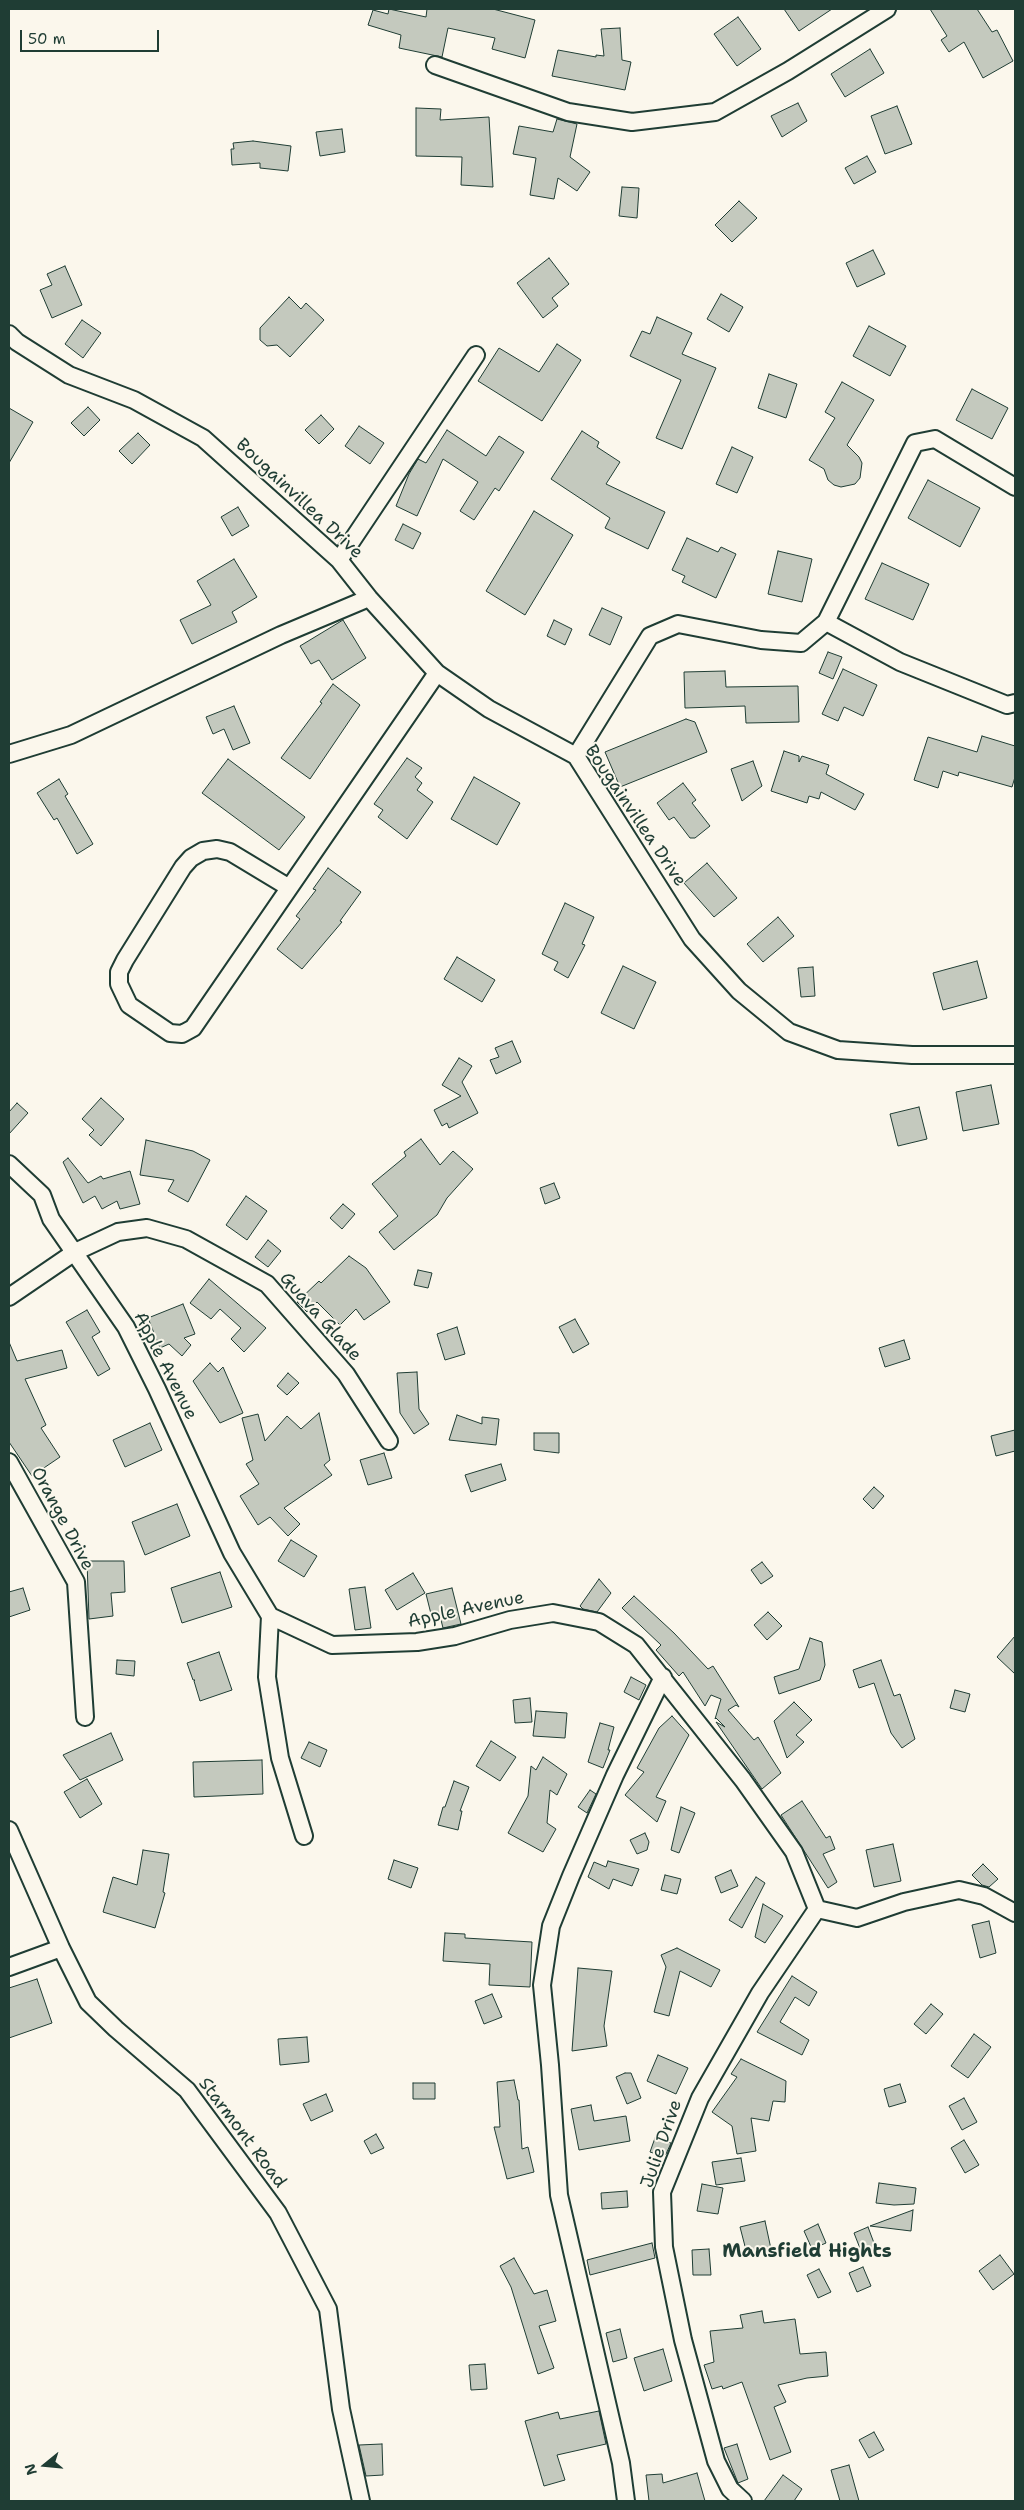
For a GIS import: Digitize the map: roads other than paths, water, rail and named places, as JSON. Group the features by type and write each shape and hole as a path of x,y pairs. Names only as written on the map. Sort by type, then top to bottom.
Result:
{"street":[{"path":"435,65 568,112 632,122 715,112 788,71 887,9"},
{"name":"Bougainvillea Drive","path":"9,334 16,342 69,375 134,400 204,438 339,560 369,598 437,673 489,710 576,756 692,939 739,991 789,1032 838,1050 912,1055 1015,1055"},
{"path":"339,560 476,355"},
{"path":"576,756 650,636 678,624 762,640 801,643 826,622 915,443 935,439 1015,487"},
{"path":"9,754 71,735 282,635 369,598"},
{"path":"826,622 900,662 1007,705 1015,703"},
{"path":"288,887 230,852 216,850 203,852 191,858 124,960 119,972 119,984 129,1005 170,1033 182,1034 193,1028 288,887 437,673"},
{"name":"Apple Avenue","path":"9,1164 42,1195 51,1219 126,1327 157,1389 232,1553 270,1616 332,1645 417,1642 455,1636 510,1620 552,1613 598,1622 636,1645 743,1780 794,1852 817,1909"},
{"name":"Guava Glade","path":"9,1297 75,1252 118,1232 147,1228 186,1239 228,1260 267,1284 306,1326 346,1374 389,1441"},
{"name":"Orange Drive","path":"9,1462 76,1582 85,1717"},
{"path":"270,1616 266,1677 280,1758 304,1836"},
{"path":"626,2501 621,2463 559,2195 550,2065 542,1985 551,1926 615,1775 663,1677"},
{"name":"Starmont Road","path":"9,1830 61,1948 88,2002 116,2029 187,2090 278,2213 328,2309 341,2409 361,2501"},
{"path":"817,1909 857,1918 904,1902 959,1890 984,1896 1015,1913"},
{"name":"Julie Drive","path":"743,2501 730,2489 716,2461 683,2340 664,2247 662,2192 700,2098 760,1992 817,1909"},
{"path":"9,1967 61,1948"}],"district":[{"name":"Mansfield Hights","path":"807,2252"}]}
